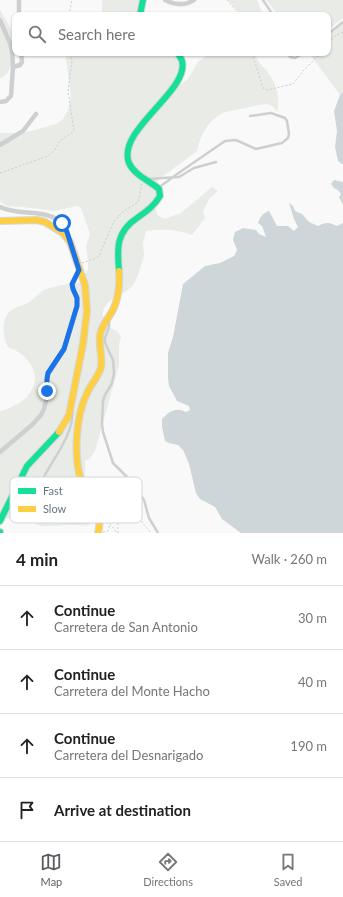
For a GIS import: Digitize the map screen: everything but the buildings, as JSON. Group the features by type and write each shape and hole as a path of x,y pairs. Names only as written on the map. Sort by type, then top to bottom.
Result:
{"main road":[{"path":"141,12 143,0"},
{"path":"80,477 77,436 80,413 85,398 100,370 100,336 119,295 118,251 120,238 126,228 158,202 160,196 155,184 130,167 127,158 128,150 134,135 145,120 171,91 180,77 184,65 180,56"},
{"path":"0,221 37,220 45,222 63,233 70,242 86,292 87,322 69,415 62,429 37,454 27,466 22,477"},
{"path":"0,521 10,501"}],"street":[{"path":"19,0 19,12"},
{"path":"165,0 173,4 185,4 194,0"},
{"path":"0,20 10,43 13,67 11,96 6,101 0,102"},
{"path":"13,67 20,65 22,62 21,56"},
{"path":"0,145 23,132 36,114"},
{"path":"0,207 10,211 30,212 54,218 64,226 70,242"},
{"path":"0,452 32,425 44,410 47,397 47,376 64,349 77,306 77,298 72,284 78,267"}],"lane":[{"path":"263,0 271,12"},
{"path":"331,32 343,22"},
{"path":"289,56 295,58 299,56"},
{"path":"158,189 225,141 236,140 251,148 258,149 282,143 288,138 289,130 287,121 284,118 271,112 250,116"},
{"path":"197,160 200,166"},
{"path":"146,178 179,177 194,168 216,162"},
{"path":"109,318 109,327 105,338 105,343 113,360 114,373 112,383 103,401 103,432 113,463 127,477"},
{"path":"44,477 62,447 67,435 72,422 71,407"},
{"path":"142,497 149,518 158,533"}],"path":[{"path":"70,12 72,0"},
{"path":"227,0 238,12"},
{"path":"331,39 343,32"},
{"path":"0,173 48,156 64,138 74,131 68,91 72,62 71,56"},
{"path":"253,56 264,90 280,86 291,86 318,56"},
{"path":"78,267 94,260 99,256 114,221 124,211 138,202 146,178"},
{"path":"142,523 151,533"},
{"path":"100,532 108,530 110,524 118,533"}],"shaded area":[{"path":"102,0 142,0 140,12 102,12"},
{"path":"228,0 257,0 262,12 238,12"},
{"path":"266,0 343,0 343,18 331,28 331,12 276,12"},
{"path":"0,10 12,31 12,56 13,56 6,75 0,78"},
{"path":"343,23 343,92 340,95 311,56 331,56 331,33"},
{"path":"65,56 177,56 180,58 180,65 174,88 188,79 198,62 206,56 256,56 272,78 278,95 278,106 277,112 272,106 265,104 228,111 219,115 205,129 197,151 158,180 156,210 157,215 165,219 181,213 212,187 218,191 210,198 203,211 205,218 192,235 169,230 146,231 143,243 144,256 135,282 131,288 112,300 104,309 103,316 106,326 117,331 121,336 119,345 119,365 95,451 89,459 85,461 85,477 10,477 10,518 0,520 0,412 23,401 32,390 35,380 35,375 31,365 19,352 9,348 7,344 4,334 5,319 10,311 28,303 42,291 50,288 79,283 88,270 86,246 90,234 81,208 77,206 55,211 6,206 0,201 0,133 22,133 56,124 63,119 68,110 71,97"},
{"path":"343,92 342,164 338,161 335,147 337,131 334,111 340,95"},
{"path":"334,180 343,182 343,205 339,197 341,194 331,184"},
{"path":"289,203 293,206 295,211 302,214 309,222 318,226 327,223 337,226 343,223 343,533 241,533 222,519 215,507 200,499 196,493 189,464 183,450 178,445 165,441 162,427 162,419 170,412 179,410 186,412 190,410 189,406 177,401 169,386 168,378 168,353 173,337 183,284 205,266 220,263 234,256 237,250 233,240 235,232 243,228 256,230 259,234 266,237 262,226 258,223 262,216 269,211 277,226 288,226 294,231 298,227"},
{"path":"33,523 89,523 89,525 37,525"}],"traffic: fast":[{"path":"141,12 143,0"},
{"path":"119,271 118,248 119,241 125,229 130,223 150,208 160,196 159,189 131,167 129,163 128,150 133,137 142,124 175,85 181,73 182,61 180,56"},
{"path":"22,477 27,466 59,432"},
{"path":"0,521 10,501"}],"traffic: slow":[{"path":"0,221 37,220 45,222 63,233 70,242 85,285 87,311 83,344 69,415 59,432"},
{"path":"80,477 77,453 79,418 83,402 101,367 100,336 102,328 117,300 119,271"},
{"path":"98,533 99,523"}],"route":[{"path":"47,391 48,373 66,346 78,302 72,284 79,270 67,232 62,223"}]}
